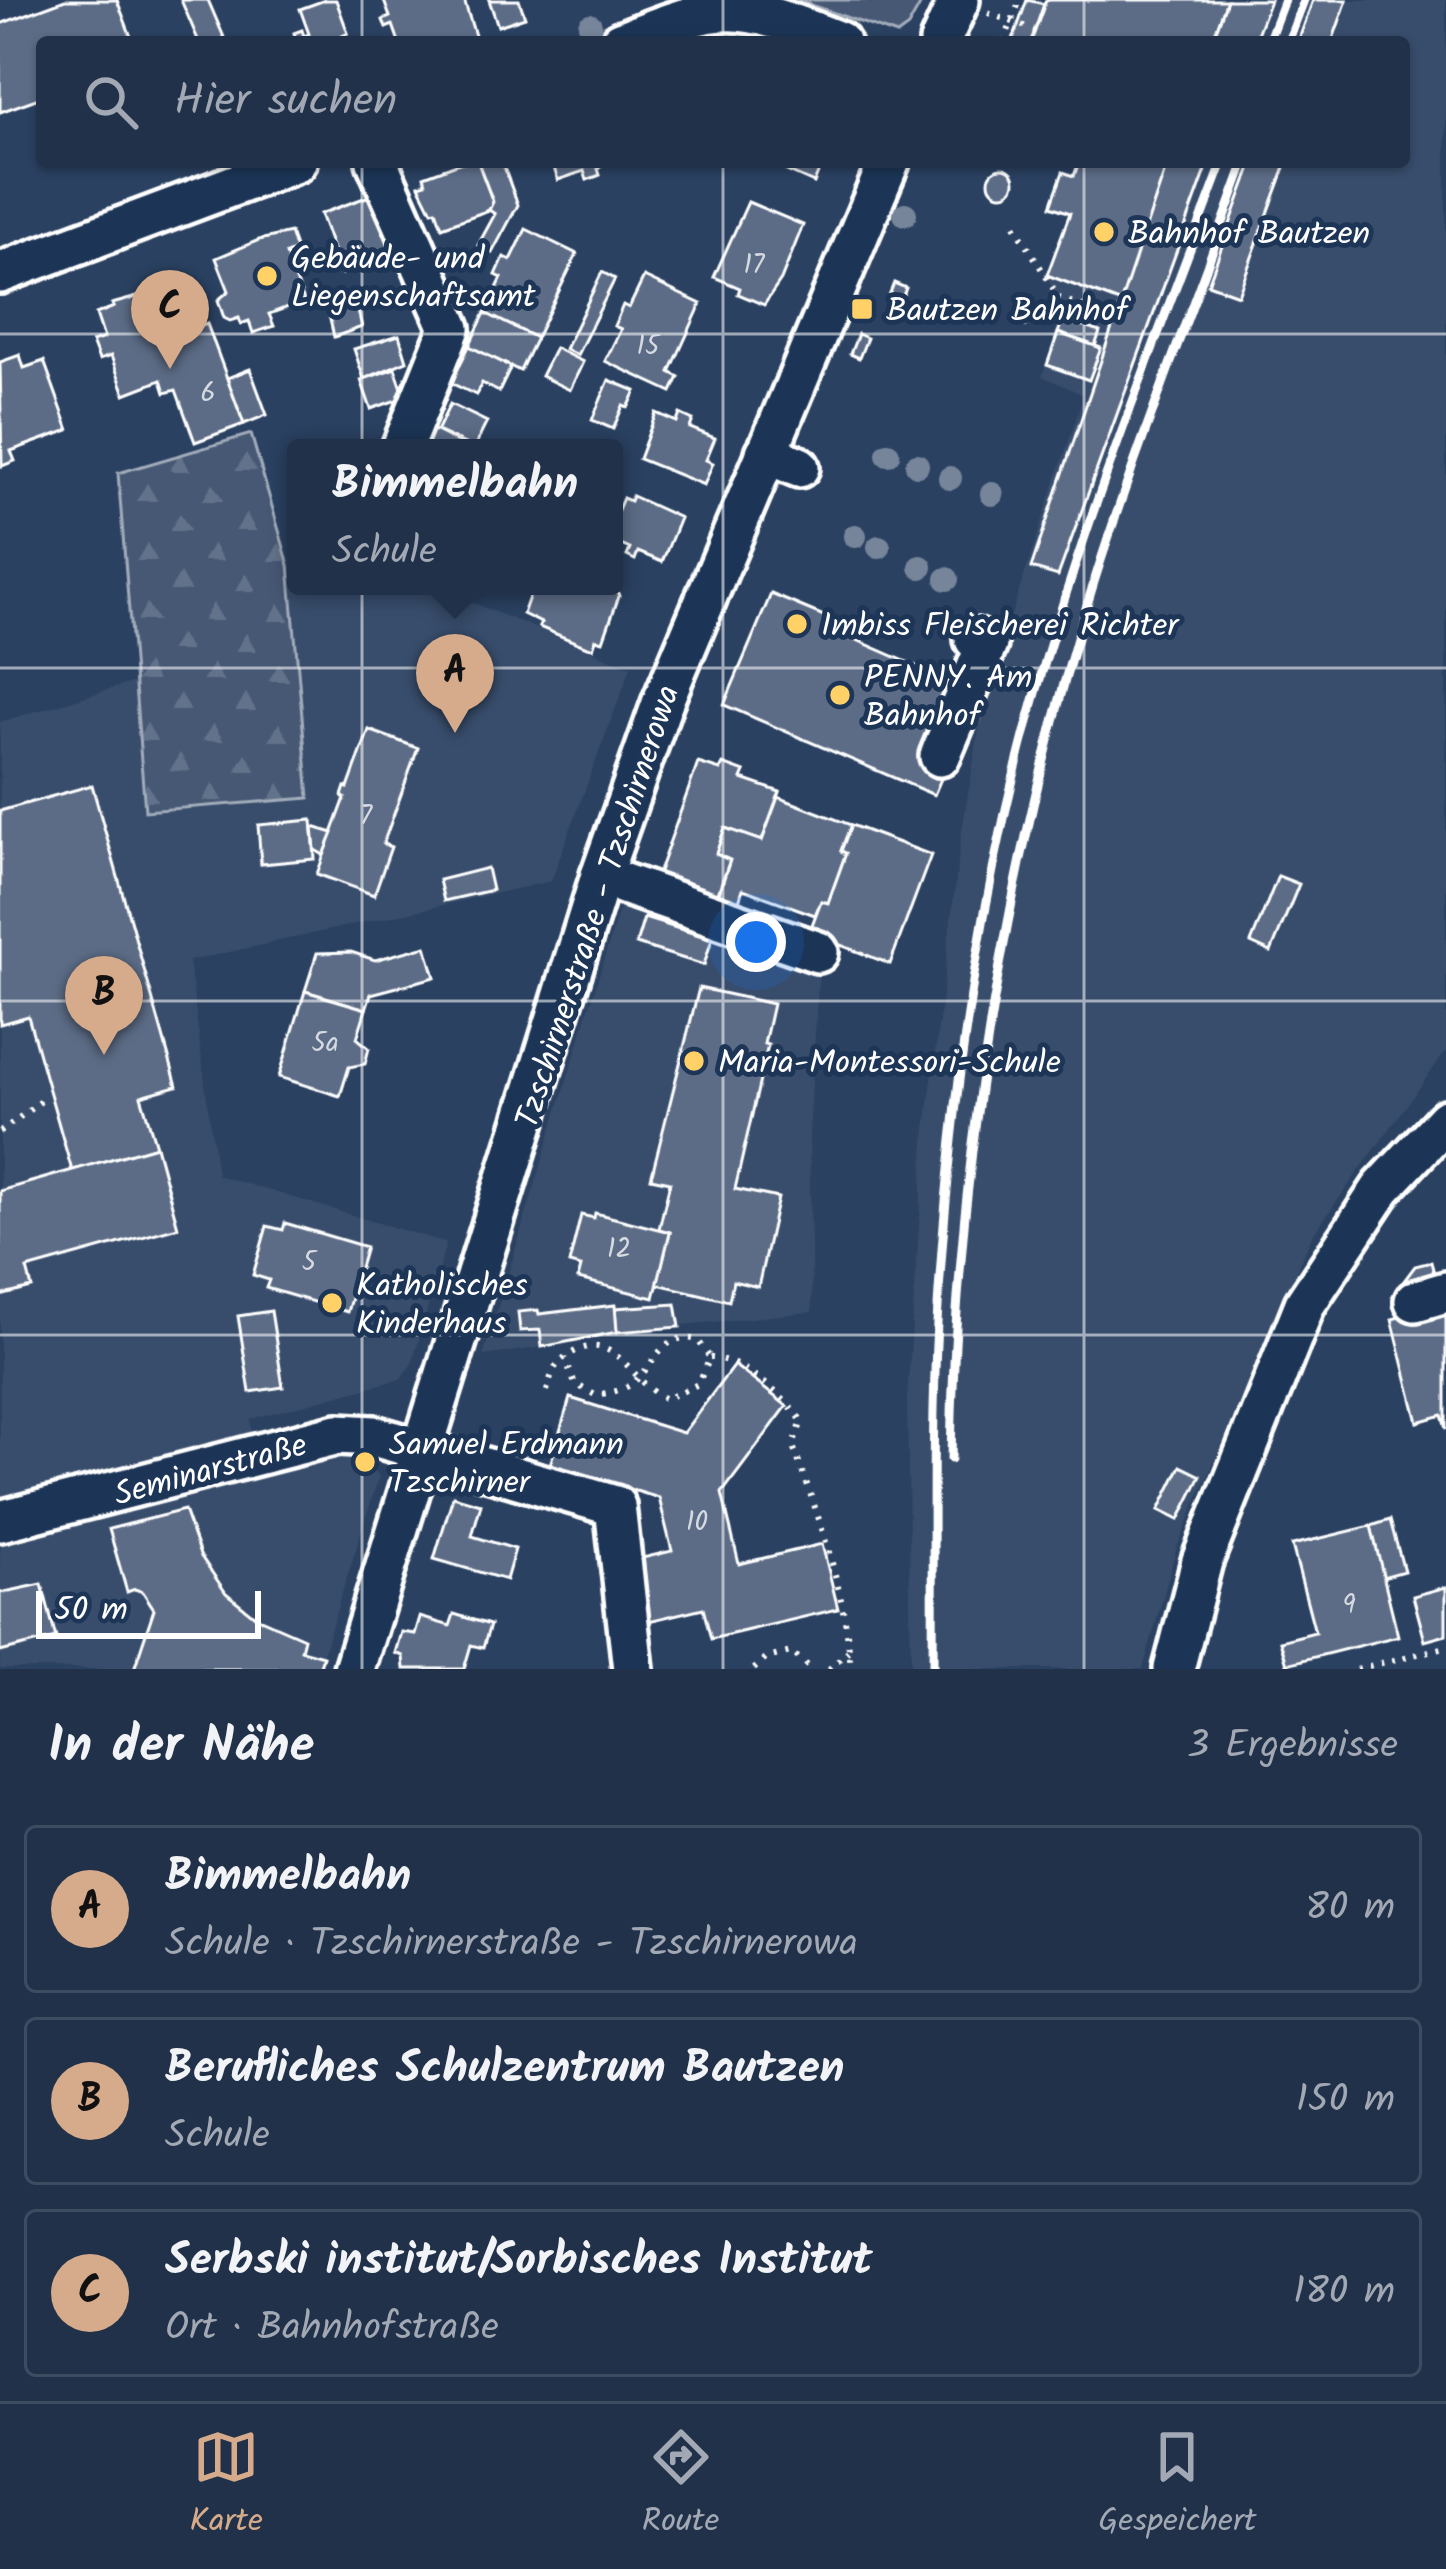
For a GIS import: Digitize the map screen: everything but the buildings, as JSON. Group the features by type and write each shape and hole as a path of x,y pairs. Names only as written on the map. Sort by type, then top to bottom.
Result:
{"street":[{"path":"943,36 958,1"},
{"path":"635,36 691,14 735,7 772,13 825,36"},
{"path":"0,273 280,168"},
{"path":"380,168 450,328 406,439"},
{"name":"Tzschirnerstraße - Tzschirnerowa","path":"354,1669 601,876 663,701 783,460 887,168"},
{"path":"940,756 987,644 975,639"},
{"path":"601,876 818,952"},
{"path":"1174,1669 1202,1561 1304,1304 1382,1188 1446,1120"},
{"name":"Seminarstraße","path":"0,1521 357,1432 523,1472 615,1506 633,1669"}],"path":[{"path":"1006,36 1020,0"},
{"path":"958,1 1035,29"},
{"path":"1016,225 1059,298 1122,320"},
{"path":"1024,325 1085,307"},
{"path":"0,1132 44,1099"},
{"path":"565,1358 575,1384 587,1393 618,1390 639,1377 655,1353 677,1339 698,1340 710,1358"},
{"path":"547,1391 553,1367 587,1347 602,1346 617,1354 654,1393 666,1399 698,1384 710,1358"},
{"path":"710,1358 726,1358 791,1406 802,1421 793,1446 827,1539 850,1669"},
{"path":"1357,1669 1446,1647"},
{"path":"829,1669 849,1648"},
{"path":"754,1669 766,1658 790,1652 812,1669"}],"shaded area":[{"path":"1046,0 1446,0 1446,1051 1311,1237 1176,1550 1143,1669 911,1669 907,1397 926,1129 961,836 985,694 1084,395 1042,376 1062,318 1047,275 1070,214 1051,206 1063,172 1074,175 1077,168 1410,168 1410,36 1033,36"},
{"path":"292,595 462,595 631,667 551,881 189,961 217,1175 446,1243 412,1364 400,1379 250,1419 257,1471 349,1450 379,1476 318,1669 0,1669 0,722 134,682 145,811 309,798"},
{"name":"Maria-Montessori-Schule","path":"622,900 819,966 809,1135 812,1312 594,1334 583,1341 483,1356"}],"green space":[{"path":"797,0 923,0 908,27 897,35"},
{"path":"251,434 287,558 309,798 145,811 118,473"}],"railway":[{"path":"1270,36 1284,0"},
{"path":"1290,36 1304,0"},
{"path":"933,1669 934,1409 941,1259 961,1064 993,872 1027,726 1076,563 1221,168"},
{"path":"951,1459 963,1238 975,1127 991,1015 1036,795 1111,529 1243,168"}],"place":[{"name":"Bahnhof Bautzen","path":"1104,232"},
{"name":"Gebäude- und Liegenschaftsamt","path":"267,276"},
{"name":"Bautzen Bahnhof","path":"862,309"},
{"name":"Serbski institut/Sorbisches Institut","path":"170,369"},
{"name":"Imbiss Fleischerei Richter","path":"797,624"},
{"name":"PENNY. Am Bahnhof","path":"840,695"},
{"name":"Bimmelbahn","path":"455,733"},
{"name":"Berufliches Schulzentrum Bautzen","path":"104,1055"},
{"name":"Maria-Montessori-Schule","path":"694,1061"},
{"name":"Katholisches Kinderhaus","path":"332,1303"},
{"name":"Samuel Erdmann Tzschirner","path":"365,1462"}]}
